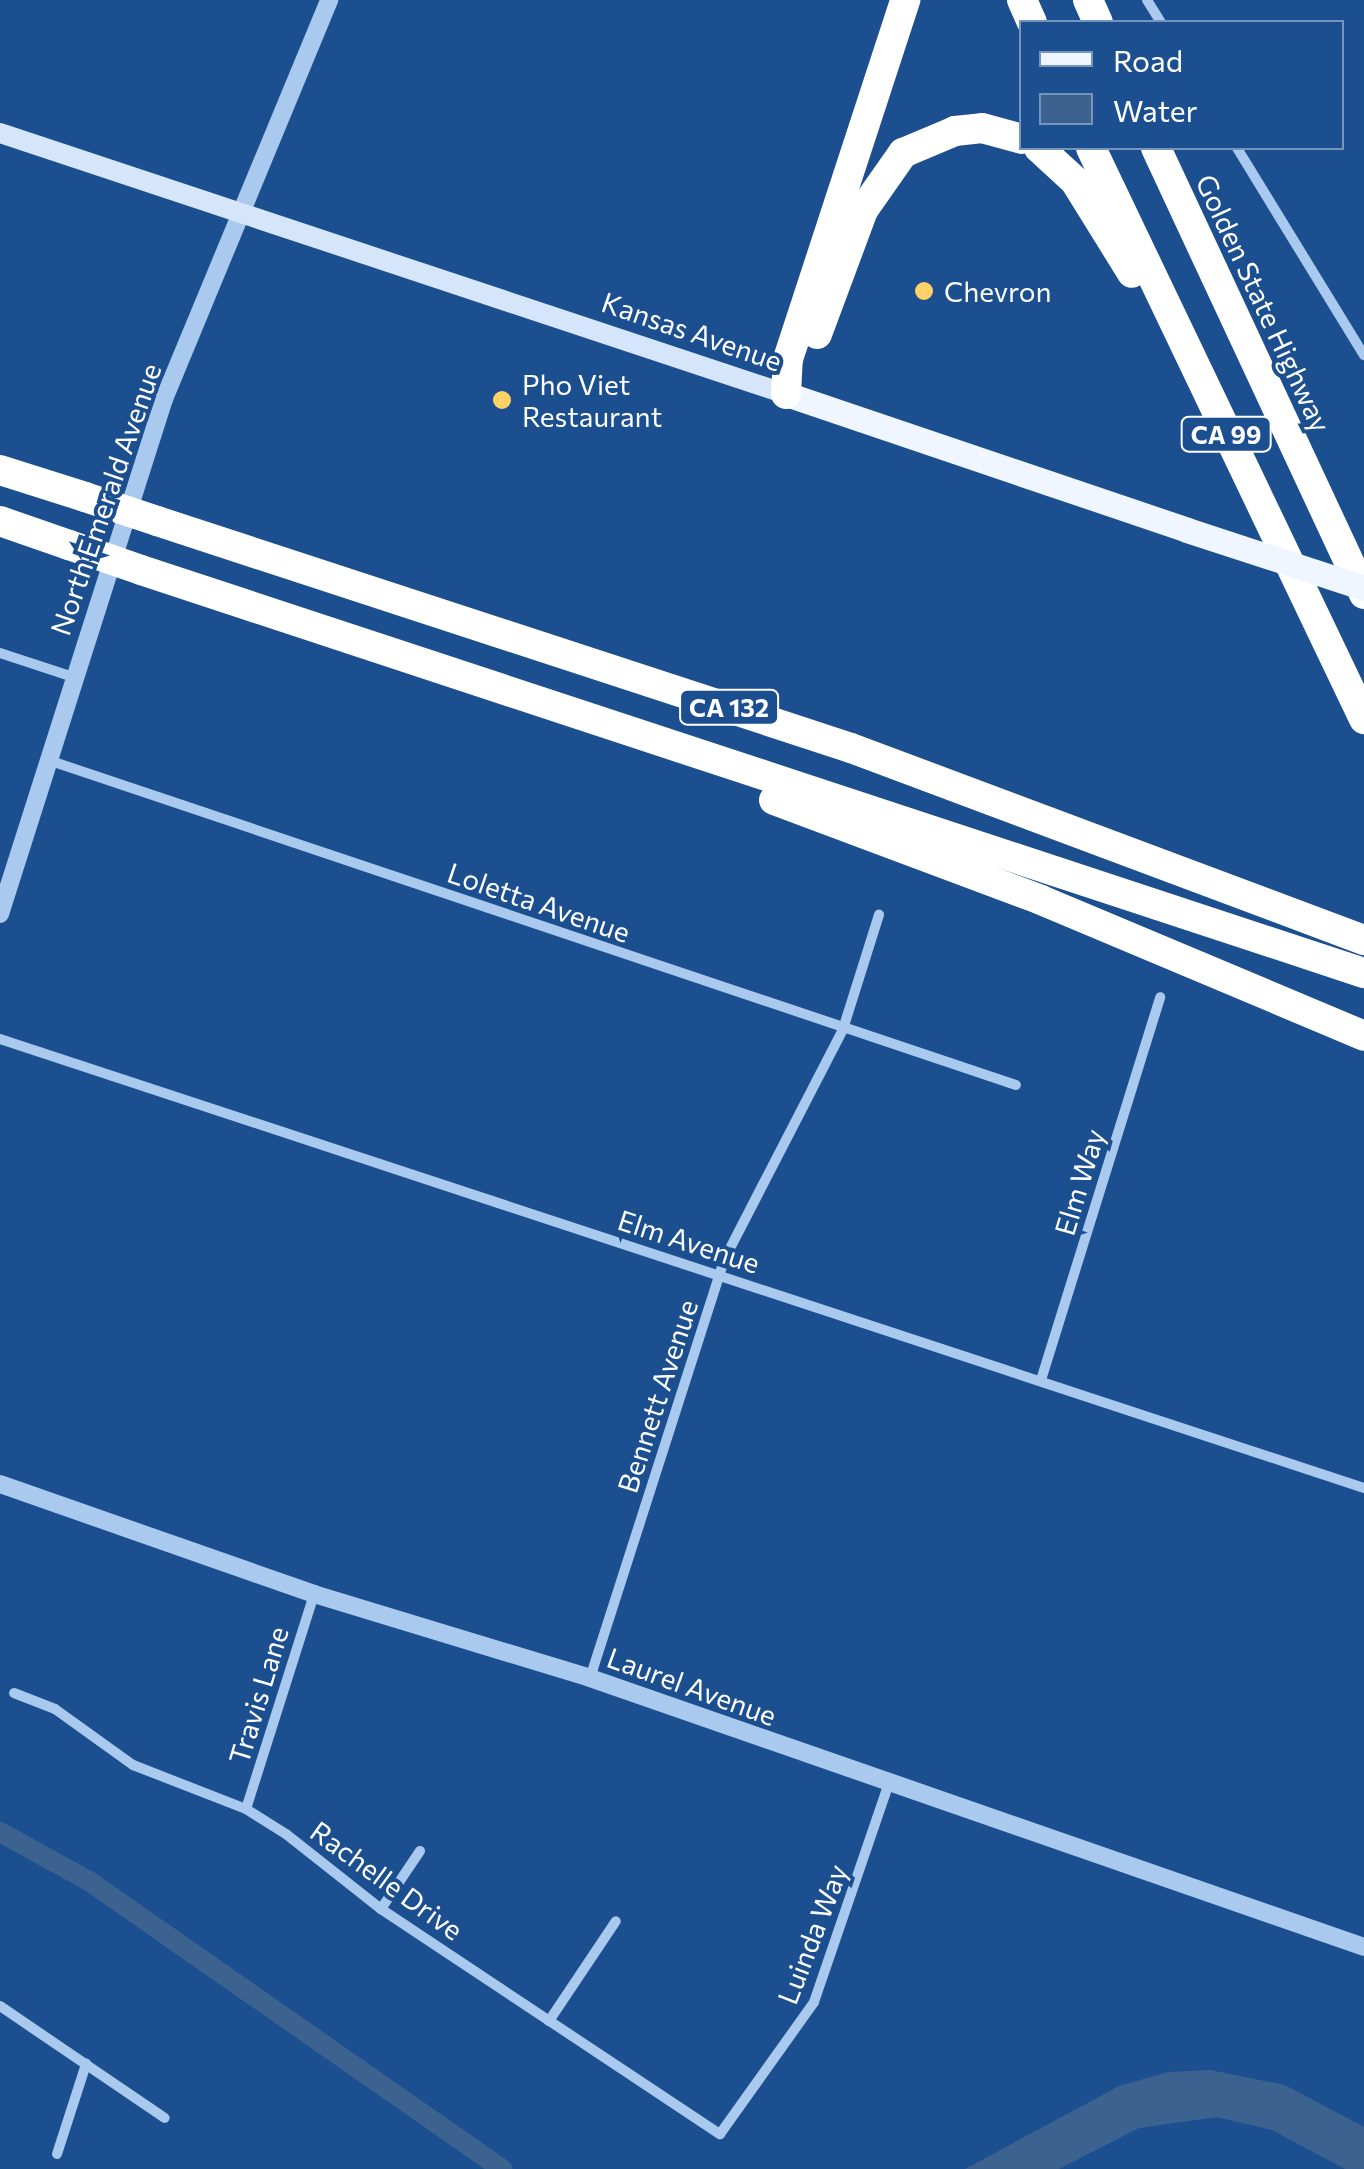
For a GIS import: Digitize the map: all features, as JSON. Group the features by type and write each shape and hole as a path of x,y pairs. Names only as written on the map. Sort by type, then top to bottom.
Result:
{"highway":[{"path":"786,394 788,359 904,0"},
{"path":"786,394 806,366 863,210 904,153 955,131 982,128 1019,138"},
{"path":"1041,150 1074,181 1202,384"},
{"name":"CA 99","path":"1092,150 1364,718"},
{"name":"Golden State Highway","path":"1157,150 1364,591"},
{"name":"CA 132","path":"0,470 835,742 1364,940"},
{"name":"CA 132","path":"0,521 388,653 1041,900 1364,1036"},
{"path":"388,653 1364,972"}],"main road":[{"name":"Kansas Avenue","path":"0,132 1364,591"}],"street":[{"name":"North Emerald Avenue","path":"0,914 164,399 245,212 329,0"},
{"path":"1238,150 1364,356"},
{"path":"0,653 73,677"},
{"name":"Loletta Avenue","path":"48,760 1016,1085"},
{"name":"Bennett Avenue","path":"590,1678 720,1275 843,1029 880,916"},
{"name":"Elm Way","path":"1041,1380 1160,997"},
{"name":"Elm Avenue","path":"0,1039 1364,1488"},
{"name":"Laurel Avenue","path":"0,1484 314,1594 590,1678 888,1786 1364,1947"},
{"name":"Travis Lane","path":"246,1809 314,1594"},
{"name":"Rachelle Drive","path":"14,1693 56,1709 133,1765 246,1809 381,1909 720,2134"},
{"name":"Luinda Way","path":"720,2134 814,2002 888,1786"},
{"path":"381,1909 420,1851"},
{"path":"549,2020 616,1921"},
{"path":"0,2006 166,2118"},
{"path":"57,2154 86,2064"}],"water":[{"path":"1210,2070 1285,2085 1364,2127 1364,2169 1345,2169 1272,2130 1217,2117 1139,2128 1059,2169 965,2169 1119,2086 1168,2072"}],"waterway":[{"path":"0,1832 89,1881 502,2169"}],"place":[{"name":"Chevron","path":"924,291"},
{"name":"Pho Viet Restaurant","path":"502,400"}]}
